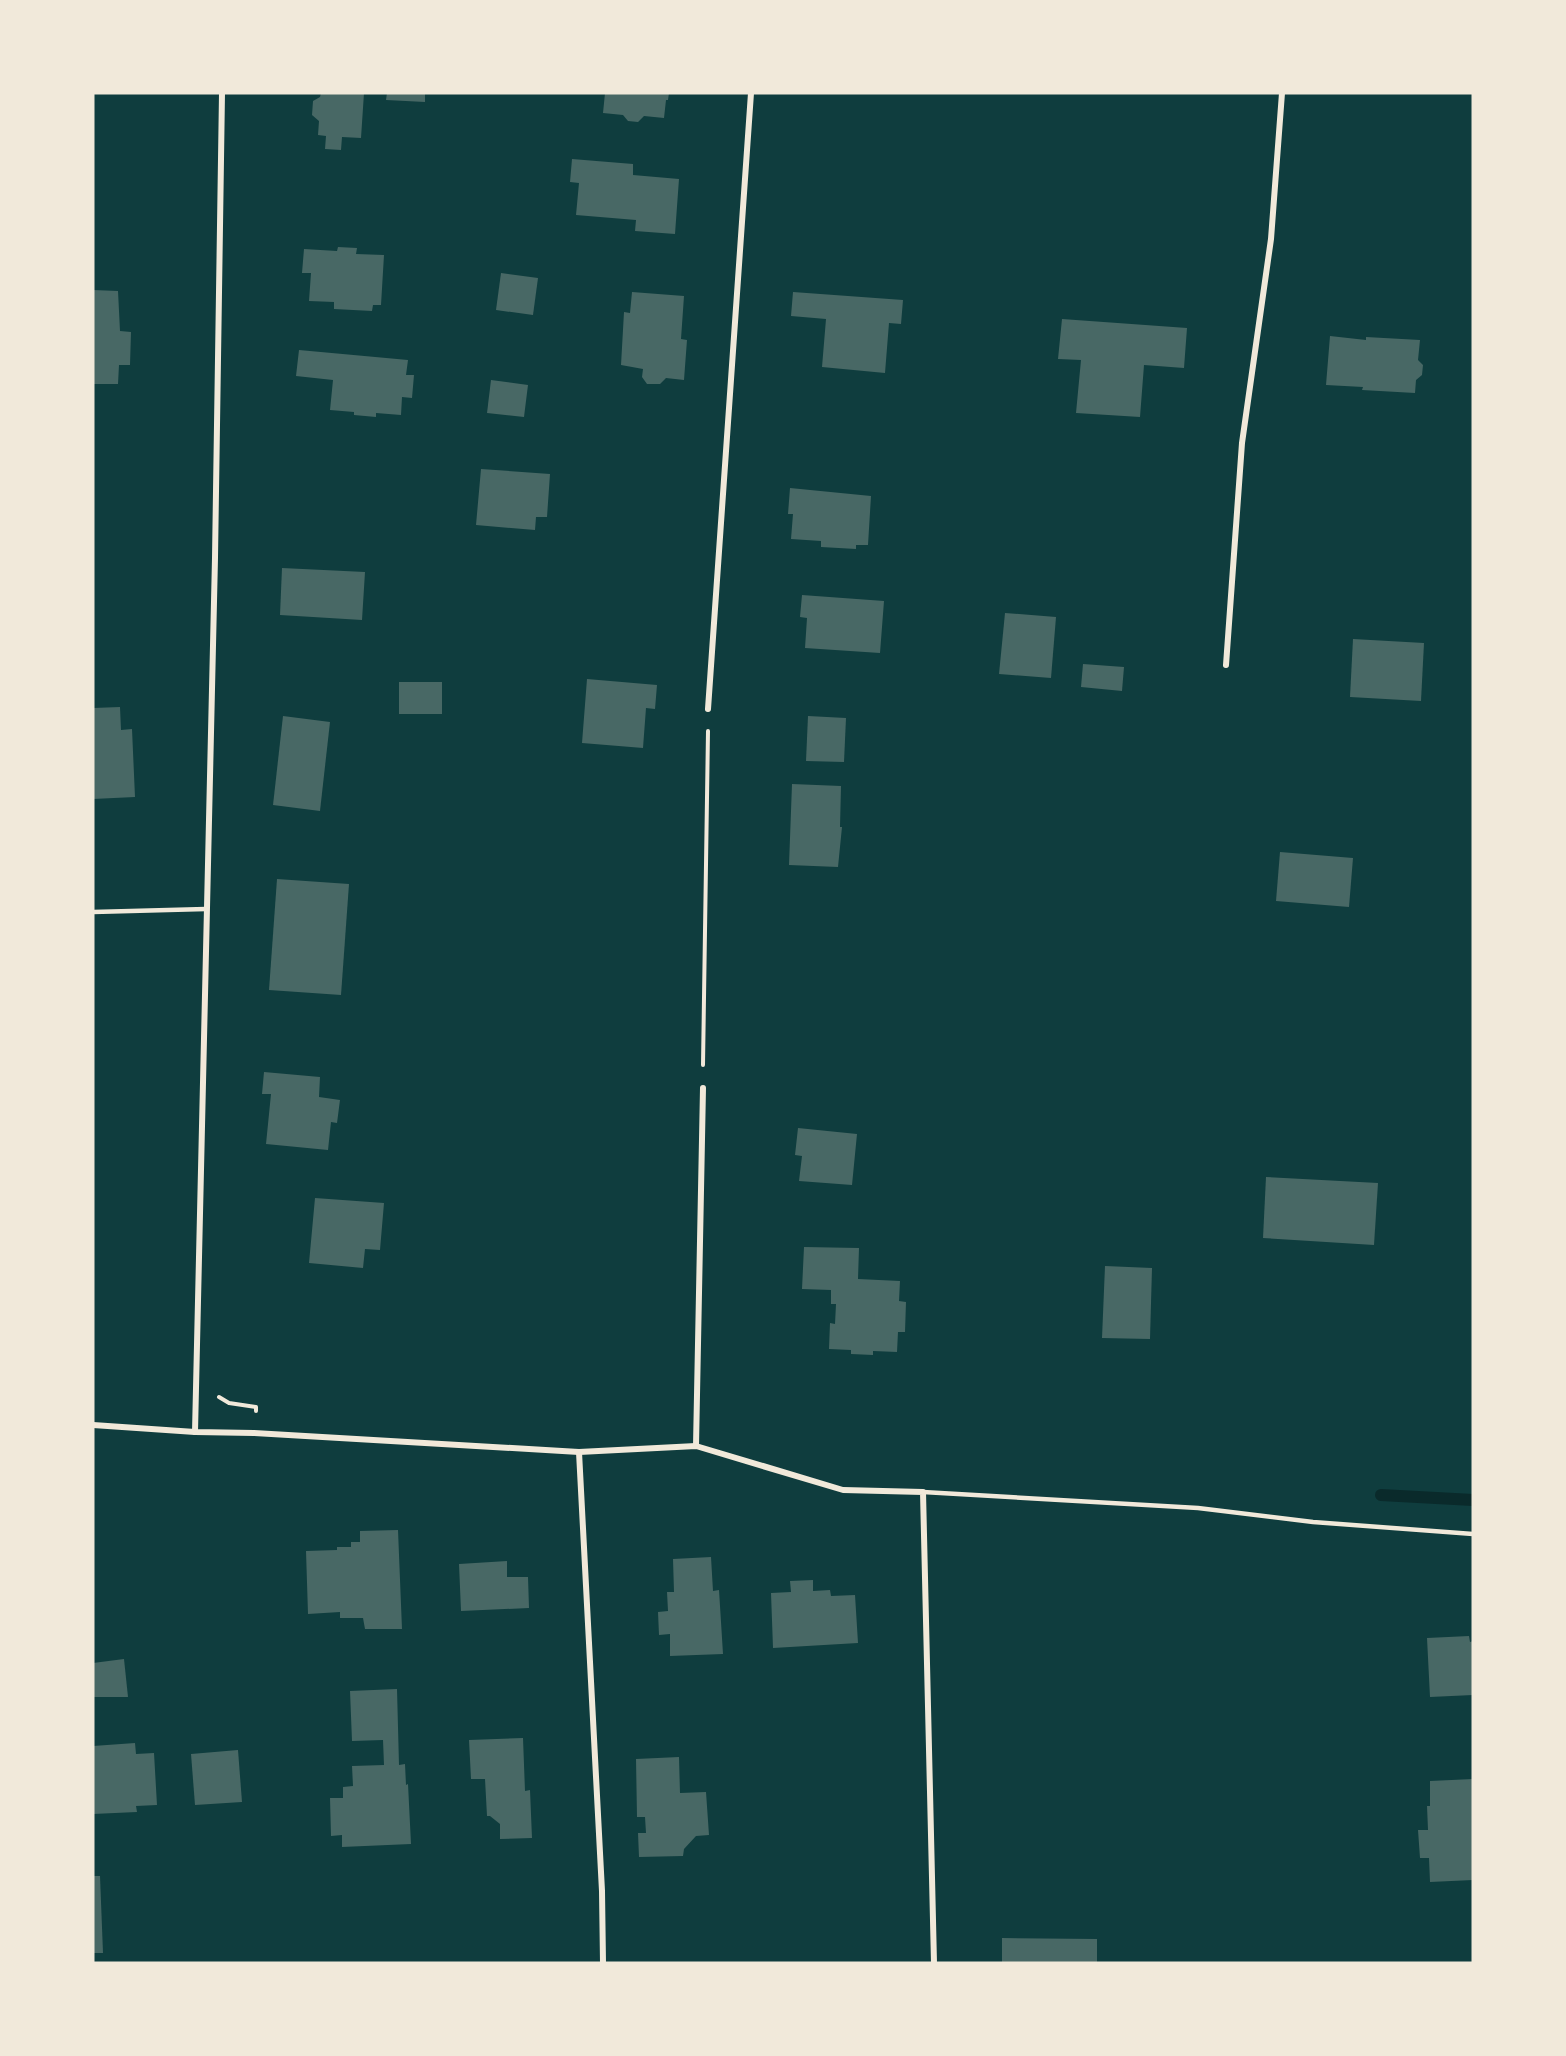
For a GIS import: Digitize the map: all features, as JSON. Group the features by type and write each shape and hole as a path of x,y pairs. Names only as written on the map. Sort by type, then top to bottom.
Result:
{"street":[{"path":"195,1431 215,558 222,93"},
{"path":"708,709 751,93"},
{"path":"1226,665 1242,443 1271,239 1282,93"},
{"path":"696,1446 703,1088"},
{"path":"93,1425 254,1432 579,1452 696,1446 843,1490 923,1492 934,1963"},
{"path":"579,1452 602,1891 603,1963"}],"lane":[{"path":"93,912 206,909"},
{"path":"923,1492 1198,1508 1313,1522 1473,1534"}],"path":[{"path":"703,1088 708,709"}],"building":[{"path":"321,93 364,93 361,138 342,137 341,150 325,149 326,136 318,135 319,121 312,115 313,101 320,97"},
{"path":"387,93 425,93 425,102 386,100"},
{"path":"605,93 669,93 664,118 644,116 638,122 628,121 623,115 603,113"},
{"path":"572,159 633,164 633,175 679,179 675,234 635,231 636,220 576,215 579,183 570,182"},
{"path":"338,247 357,248 356,254 384,255 381,305 373,305 372,311 334,309 334,302 309,301 311,273 302,273 304,249 337,251"},
{"path":"501,273 538,278 533,315 496,310"},
{"path":"93,290 118,291 120,331 131,332 130,365 119,365 118,384 93,384"},
{"path":"632,292 684,296 681,339 687,340 684,380 666,378 660,384 647,384 642,377 643,369 621,365 624,312 630,313"},
{"path":"793,292 903,300 901,324 889,323 885,373 822,367 826,319 791,316"},
{"path":"1062,319 1187,328 1184,368 1144,365 1140,417 1076,413 1081,360 1058,359"},
{"path":"1330,336 1366,340 1366,337 1420,340 1418,360 1423,365 1422,375 1416,380 1415,393 1326,385"},
{"path":"299,350 408,360 406,375 414,375 412,398 402,397 401,415 376,413 376,417 330,410 333,380 296,376"},
{"path":"491,380 528,385 524,417 487,413"},
{"path":"481,469 550,474 547,517 536,517 535,530 476,525"},
{"path":"790,488 871,496 868,545 856,545 856,549 821,547 821,541 791,539 793,514 788,514"},
{"path":"282,568 365,572 362,620 280,615"},
{"path":"802,595 884,601 880,653 805,648 807,618 800,617"},
{"path":"1005,613 1056,617 1051,678 999,674"},
{"path":"1353,639 1424,643 1421,701 1350,697"},
{"path":"1083,664 1124,667 1122,691 1081,687"},
{"path":"587,679 657,685 655,709 646,708 643,748 582,743"},
{"path":"399,682 442,682 442,714 399,714"},
{"path":"120,707 121,730 132,729 135,797 93,799 93,708"},
{"path":"283,716 330,722 320,811 273,805"},
{"path":"808,716 846,718 844,762 806,761"},
{"path":"792,784 841,786 840,827 842,827 838,867 789,865"},
{"path":"1280,852 1353,858 1349,907 1276,901"},
{"path":"277,879 349,884 341,995 269,990"},
{"path":"264,1072 320,1077 319,1097 340,1100 337,1123 331,1122 328,1150 266,1144 271,1094 262,1094"},
{"path":"798,1128 857,1134 852,1185 799,1181 802,1156 795,1155"},
{"path":"1266,1177 1378,1183 1374,1245 1263,1238"},
{"path":"315,1198 384,1203 380,1250 365,1249 363,1268 309,1263"},
{"path":"804,1247 859,1248 858,1279 900,1281 899,1301 906,1302 905,1332 898,1332 897,1352 873,1351 873,1355 851,1354 851,1350 829,1349 830,1323 835,1324 836,1304 831,1304 831,1290 802,1289"},
{"path":"1105,1266 1152,1268 1150,1339 1102,1338"},
{"path":"398,1530 402,1629 365,1629 363,1618 340,1618 340,1612 308,1614 306,1551 351,1547 351,1542 360,1542 360,1531"},
{"path":"711,1557 713,1591 719,1590 723,1654 670,1656 670,1634 659,1635 658,1612 668,1611 667,1592 674,1592 673,1559"},
{"path":"507,1561 507,1577 528,1577 529,1608 461,1611 459,1564"},
{"path":"813,1580 813,1591 830,1590 831,1596 855,1595 858,1643 773,1648 771,1593 791,1592 790,1581"},
{"path":"1469,1636 1470,1642 1473,1641 1473,1695 1430,1697 1427,1638"},
{"path":"124,1659 128,1697 93,1697 93,1663"},
{"path":"397,1689 399,1765 405,1764 411,1844 342,1847 342,1835 331,1836 330,1798 343,1798 343,1787 353,1786 352,1766 384,1765 383,1740 352,1741 350,1691"},
{"path":"523,1738 525,1791 530,1790 532,1838 500,1839 500,1824 487,1816 485,1779 471,1779 469,1740"},
{"path":"135,1743 136,1754 154,1753 157,1805 136,1806 137,1812 93,1814 93,1746"},
{"path":"238,1750 242,1802 195,1805 191,1754"},
{"path":"679,1757 680,1793 706,1792 709,1835 696,1836 684,1849 683,1856 639,1857 638,1833 646,1833 645,1817 637,1817 636,1759"},
{"path":"1473,1779 1473,1880 1430,1882 1429,1858 1420,1858 1418,1830 1428,1830 1427,1806 1430,1806 1430,1781"},
{"path":"93,1876 100,1876 103,1953 93,1953"},
{"path":"1002,1938 1097,1939 1097,1963 1002,1963"}],"waterway":[{"path":"1381,1495 1473,1500"}]}
